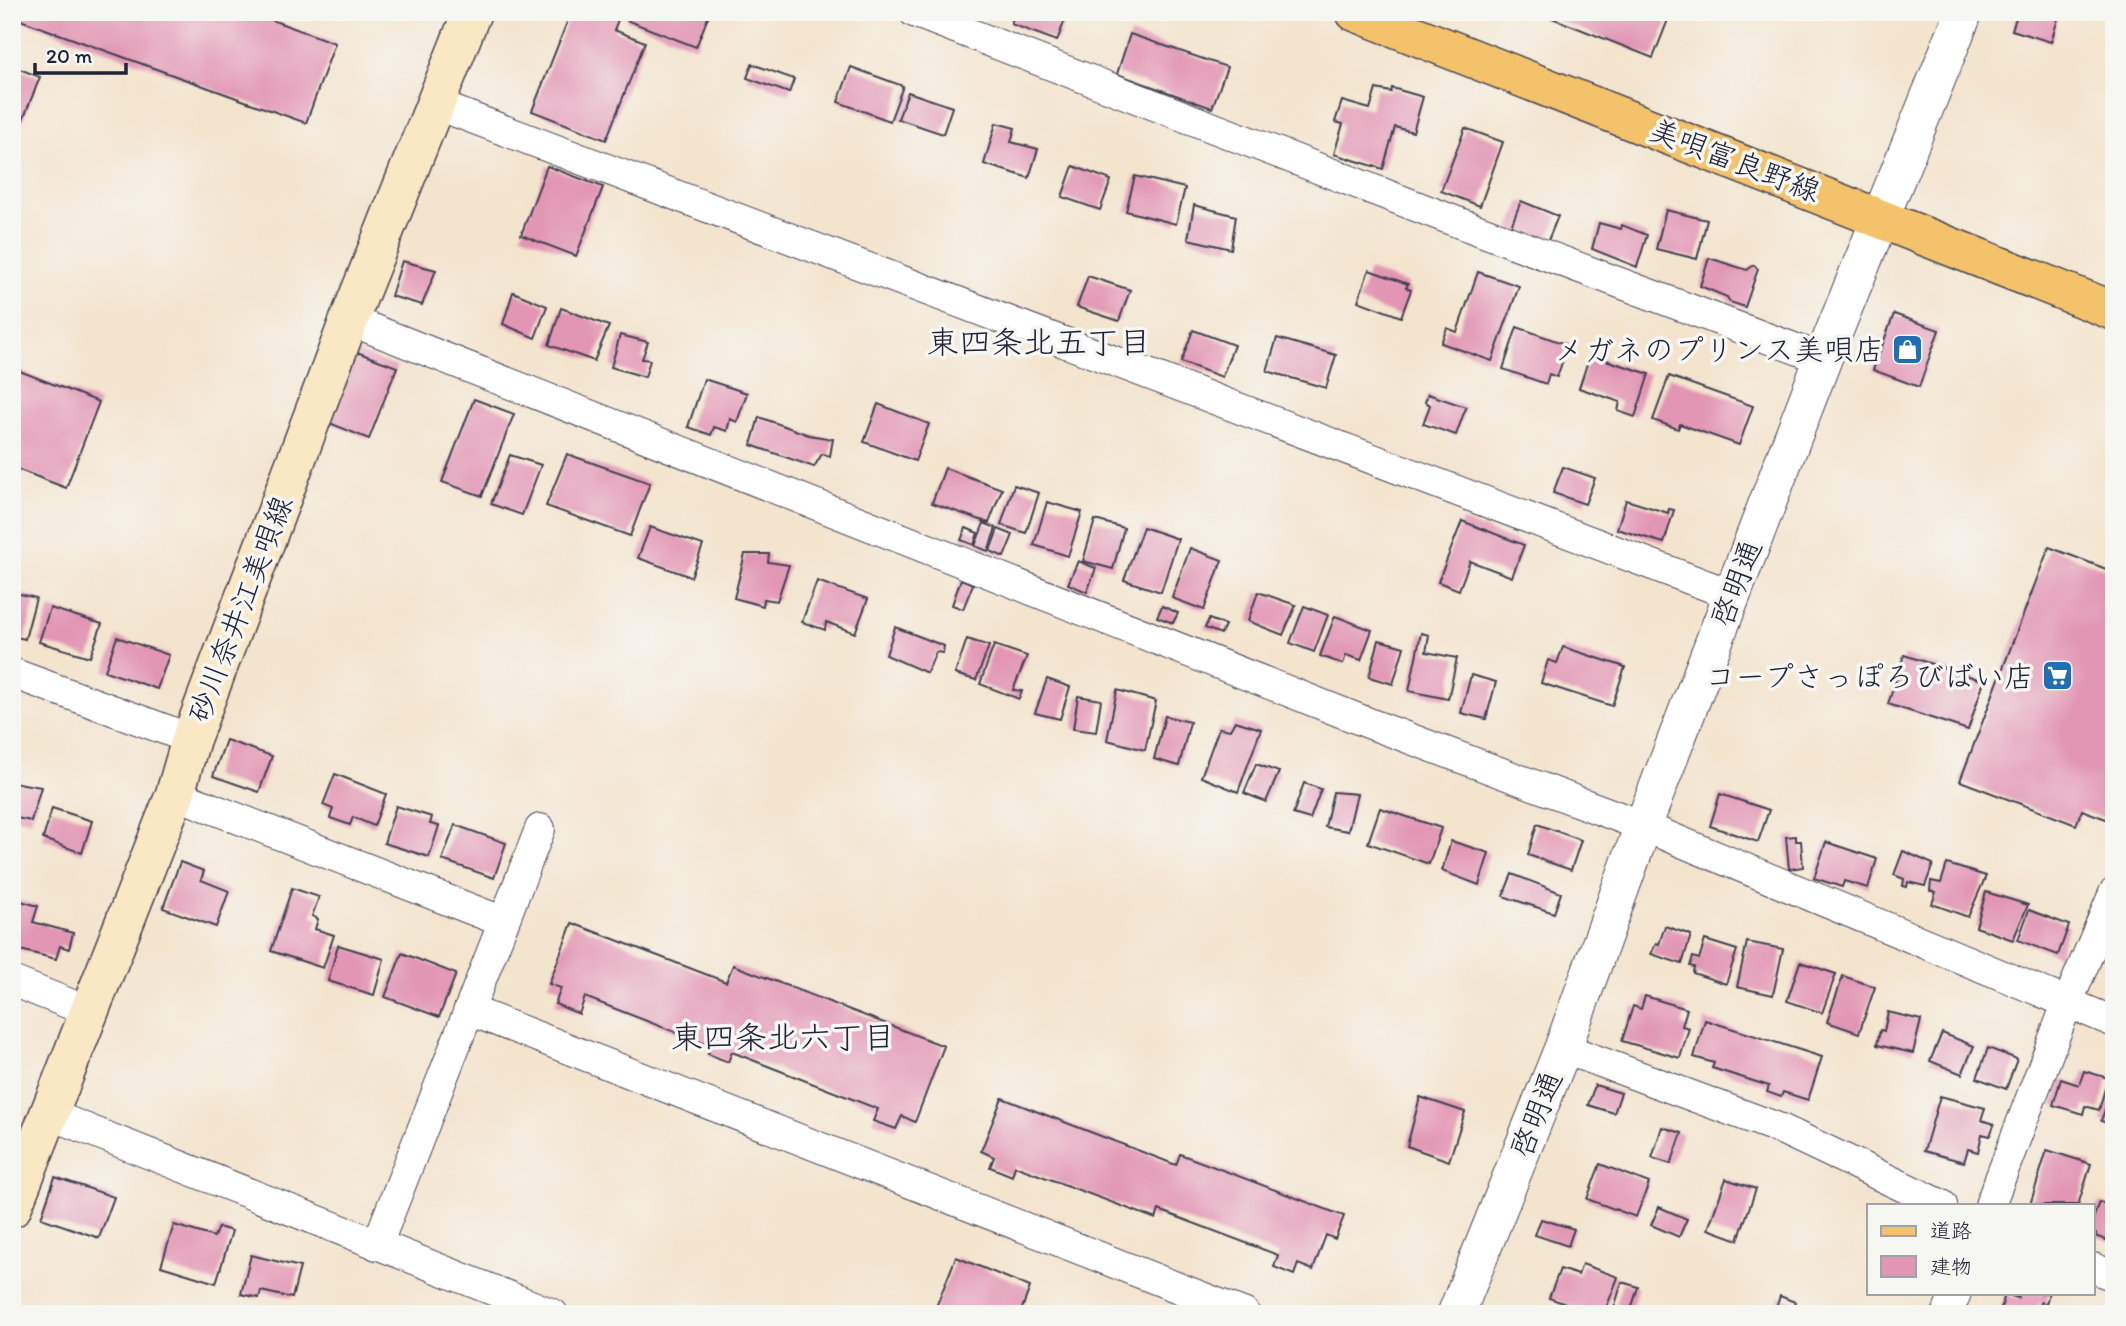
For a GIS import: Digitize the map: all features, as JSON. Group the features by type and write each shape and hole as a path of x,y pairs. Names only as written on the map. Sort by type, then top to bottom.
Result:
{"main road":[{"name":"砂川奈井江美唄線","path":"12,1208 176,794 191,739 349,320 471,12"},
{"name":"美唄富良野線","path":"1355,12 2114,311"}],"street":[{"path":"914,12 1457,222 1823,359"},
{"name":"啓明通","path":"1456,1314 1563,1048 1643,826 1823,359 1964,12"},
{"path":"435,104 1732,595"},
{"path":"349,320 1371,724 1643,826 2114,1022"},
{"path":"12,673 191,739"},
{"path":"176,794 504,922"},
{"path":"377,1245 540,829"},
{"path":"1990,1204 2113,893"},
{"path":"12,981 90,1012"},
{"path":"469,1010 1245,1314"},
{"path":"1563,1048 1781,1129 1940,1204"},
{"path":"49,1114 553,1314"},
{"path":"2094,1268 2114,1276"},
{"path":"1947,1314 1955,1294"}],"building":[{"path":"12,12 255,12 335,43 306,123 12,17"},
{"path":"571,12 621,12 614,30 645,42 606,140 532,111"},
{"path":"629,12 710,12 696,47 626,20"},
{"path":"1015,12 1068,12 1057,41 1011,24"},
{"path":"1537,12 1671,12 1653,58"},
{"path":"2018,12 2060,12 2051,42 2012,30"},
{"path":"1130,34 1227,67 1212,108 1117,74"},
{"path":"752,64 794,79 789,93 747,78"},
{"path":"12,66 40,77 22,122 12,118"},
{"path":"851,67 903,86 890,121 838,102"},
{"path":"1392,88 1423,97 1413,132 1395,127 1383,169 1334,154 1343,124 1335,122 1342,101 1370,109 1376,89 1391,92"},
{"path":"908,92 952,107 943,134 898,119"},
{"path":"996,123 1015,128 1011,142 1038,149 1029,178 984,164"},
{"path":"1465,128 1503,142 1480,206 1441,191"},
{"path":"547,166 603,187 576,256 521,235"},
{"path":"1073,166 1111,180 1100,210 1062,197"},
{"path":"1135,176 1185,188 1176,224 1126,211"},
{"path":"1521,201 1558,216 1547,243 1510,229"},
{"path":"1194,205 1236,216 1231,249 1188,239"},
{"path":"1666,210 1707,220 1697,259 1656,249"},
{"path":"1599,223 1621,229 1622,225 1647,235 1637,267 1592,249"},
{"path":"1709,258 1747,270 1754,265 1758,269 1745,307 1700,286"},
{"path":"402,261 436,270 422,305 391,296"},
{"path":"1369,270 1408,284 1406,288 1411,290 1401,317 1358,301"},
{"path":"1478,272 1519,286 1492,361 1441,343 1447,328 1457,332"},
{"path":"1088,276 1130,290 1119,321 1077,307"},
{"path":"513,292 547,306 535,338 503,324"},
{"path":"561,308 609,326 594,361 549,345"},
{"name":"メガネのプリンス美唄店","path":"1894,314 1939,330 1919,387 1873,370"},
{"path":"1517,327 1568,345 1557,377 1549,374 1546,384 1503,369"},
{"path":"1193,330 1234,345 1222,377 1181,362"},
{"path":"620,335 648,342 642,359 650,360 645,377 611,367"},
{"path":"1277,338 1336,355 1326,388 1267,371"},
{"path":"354,351 397,367 369,439 327,422"},
{"path":"1590,355 1649,374 1635,417 1618,411 1620,402 1579,388"},
{"path":"12,368 99,402 66,488 12,467"},
{"path":"1669,376 1753,406 1739,445 1680,424 1678,429 1653,420"},
{"path":"704,379 747,393 737,422 730,419 727,431 714,427 711,435 688,427"},
{"path":"1428,394 1466,407 1456,435 1423,424 1430,405 1425,402"},
{"path":"474,399 514,414 482,496 442,482"},
{"path":"878,404 929,424 915,461 864,442"},
{"path":"759,417 809,435 833,439 830,456 822,454 814,467 751,445"},
{"path":"567,454 650,483 630,536 546,506"},
{"path":"510,455 541,465 522,515 491,504"},
{"path":"1563,467 1595,478 1585,504 1553,493"},
{"path":"945,468 1002,489 989,523 932,503"},
{"path":"1014,485 1039,493 1026,533 1001,525"},
{"path":"1626,500 1668,513 1669,509 1674,510 1664,543 1617,529"},
{"path":"1047,502 1082,512 1068,556 1034,545"},
{"path":"1095,520 1124,528 1113,569 1083,561"},
{"path":"1462,521 1524,545 1512,577 1470,561 1459,590 1438,582"},
{"path":"984,523 996,528 988,551 975,546"},
{"path":"650,527 703,545 691,577 638,558"},
{"path":"1143,527 1178,539 1161,592 1124,580"},
{"path":"966,528 978,533 974,545 961,540"},
{"path":"998,529 1013,535 1004,557 990,551"},
{"name":"コープさっぽろびばい店","path":"2049,547 2114,572 2114,822 2082,810 2076,825 1960,781"},
{"path":"1190,548 1222,560 1204,610 1172,598"},
{"path":"745,554 769,554 768,562 789,565 777,601 764,599 763,606 734,598"},
{"path":"1078,561 1096,568 1087,592 1068,584"},
{"path":"961,579 973,584 963,609 952,605"},
{"path":"817,581 868,599 855,633 826,622 825,630 802,622"},
{"path":"12,592 36,598 25,639 12,636"},
{"path":"1258,592 1296,605 1283,635 1248,621"},
{"path":"1162,606 1178,613 1173,623 1157,617"},
{"path":"1304,606 1328,615 1314,652 1290,643"},
{"path":"50,608 102,624 90,657 39,642"},
{"path":"1335,616 1372,630 1361,660 1346,655 1343,664 1320,656"},
{"path":"1209,619 1225,625 1221,634 1205,628"},
{"path":"895,627 944,646 943,653 936,652 927,673 886,655"},
{"path":"1421,633 1429,635 1426,652 1457,658 1448,699 1409,691"},
{"path":"117,637 169,655 157,689 105,671"},
{"path":"967,639 989,646 976,680 955,674"},
{"path":"1379,640 1404,647 1393,684 1369,677"},
{"path":"994,645 1027,656 1013,690 1022,691 1019,699 980,684"},
{"path":"1563,647 1625,667 1612,706 1541,683 1548,660 1557,663"},
{"path":"1904,655 1984,681 1968,730 1888,704"},
{"path":"1471,675 1496,682 1486,719 1461,713"},
{"path":"1047,679 1070,687 1060,719 1035,713"},
{"path":"1117,690 1156,701 1145,750 1107,740"},
{"path":"1078,696 1101,700 1096,732 1073,729"},
{"path":"1165,716 1190,722 1179,766 1154,759"},
{"path":"1235,721 1261,729 1238,792 1201,777 1219,728 1230,730"},
{"path":"226,740 272,756 259,792 213,776"},
{"path":"1256,764 1279,772 1266,802 1244,793"},
{"path":"335,774 386,794 374,826 353,817 350,825 330,818 333,809 323,805"},
{"path":"12,782 41,787 31,821 12,817"},
{"path":"1304,783 1321,789 1310,819 1293,814"},
{"path":"1333,792 1357,794 1348,831 1325,827"},
{"path":"1720,794 1769,810 1758,842 1710,826"},
{"path":"396,806 432,817 430,824 439,826 429,857 384,843"},
{"path":"52,808 92,821 82,853 43,839"},
{"path":"1380,808 1441,828 1429,864 1368,843"},
{"path":"1537,824 1581,840 1571,870 1528,855"},
{"path":"455,825 506,843 494,878 442,860"},
{"path":"1796,836 1796,841 1801,841 1803,867 1789,869 1786,837"},
{"path":"1451,841 1489,853 1479,885 1442,871"},
{"path":"1826,842 1877,859 1868,888 1844,881 1842,887 1814,878"},
{"path":"1903,851 1933,864 1925,886 1908,882 1907,887 1903,886 1904,879 1894,875"},
{"path":"180,862 204,871 201,880 229,891 216,927 163,908"},
{"path":"1947,864 1986,876 1968,917 1932,904 1936,892 1930,891 1931,881 1941,883"},
{"path":"1512,874 1561,893 1554,913 1503,896"},
{"path":"292,888 319,897 312,916 318,919 315,929 334,935 323,968 271,951"},
{"path":"1986,892 2028,905 2013,940 1976,927"},
{"path":"14,899 38,906 33,922 73,933 69,949 60,946 56,959 12,948"},
{"path":"2029,910 2069,925 2058,955 2018,940"},
{"path":"572,923 726,982 733,965 944,1046 915,1122 902,1116 896,1129 873,1121 878,1109 732,1052 728,1062 708,1054 711,1046 585,997 579,1014 555,1004 561,988 549,984"},
{"path":"1665,926 1691,935 1682,964 1651,954 1656,943 1659,944"},
{"path":"1705,940 1737,950 1726,984 1693,973 1694,967 1690,966 1693,957 1699,959"},
{"path":"1747,942 1783,949 1773,995 1737,987"},
{"path":"338,945 384,959 374,995 328,981"},
{"path":"402,953 456,974 439,1017 385,997"},
{"path":"1800,962 1836,974 1822,1013 1787,1001"},
{"path":"1843,976 1875,987 1859,1033 1827,1022"},
{"path":"1645,996 1687,1009 1682,1026 1689,1028 1680,1058 1622,1041 1633,1006 1641,1009"},
{"path":"1888,1012 1921,1020 1913,1053 1877,1045 1880,1030 1884,1031"},
{"path":"1705,1020 1822,1057 1808,1100 1783,1092 1781,1097 1767,1092 1769,1086 1712,1068 1714,1063 1694,1057"},
{"path":"1942,1033 1974,1046 1962,1074 1930,1061"},
{"path":"1988,1048 2017,1059 2006,1089 1977,1078"},
{"path":"2084,1071 2108,1078 2099,1110 2085,1106 2083,1114 2053,1105 2061,1079 2079,1085"},
{"path":"1595,1085 1621,1093 1614,1113 1588,1105"},
{"path":"2111,1092 2114,1093 2114,1125 2101,1121"},
{"path":"1940,1096 1985,1108 1981,1120 1994,1124 1990,1136 1982,1134 1978,1152 1968,1149 1964,1162 1924,1151"},
{"path":"1420,1097 1465,1112 1449,1161 1407,1146"},
{"path":"1002,1098 1176,1165 1180,1154 1344,1216 1335,1239 1326,1235 1313,1270 1298,1264 1294,1275 1274,1267 1278,1255 1159,1210 1156,1219 1015,1166 1012,1176 990,1167 994,1157 981,1151"},
{"path":"1662,1127 1682,1133 1671,1164 1652,1158"},
{"path":"2047,1150 2091,1164 2078,1204 2030,1204"},
{"path":"1600,1164 1649,1183 1636,1217 1587,1199"},
{"path":"55,1177 114,1197 99,1238 41,1218"},
{"path":"1726,1179 1756,1189 1738,1240 1708,1229"},
{"path":"2099,1202 2114,1207 2114,1243 2095,1236 2094,1216"},
{"path":"1659,1207 1687,1219 1679,1237 1651,1225"},
{"path":"1541,1219 1574,1229 1568,1246 1535,1235"},
{"path":"174,1225 214,1237 218,1227 232,1231 216,1283 161,1266"},
{"path":"251,1255 300,1267 292,1298 261,1291 259,1298 241,1294"},
{"path":"956,1257 1030,1287 1020,1314 934,1312"},
{"path":"1582,1264 1618,1277 1604,1314 1593,1314 1549,1298 1560,1269 1578,1275"},
{"path":"1622,1282 1638,1287 1630,1313 1614,1308"},
{"path":"2005,1294 2018,1298 2020,1294 2049,1294 2046,1304 2040,1302 2037,1314 2000,1312"},
{"path":"1780,1296 1795,1302 1791,1314 1774,1314"}],"place":[{"name":"メガネのプリンス美唄店","path":"1907,349"},
{"name":"コープさっぽろびばい店","path":"2057,676"}],"district":[{"name":"東四条北五丁目","path":"1039,342"},
{"name":"東四条北六丁目","path":"783,1037"}]}
